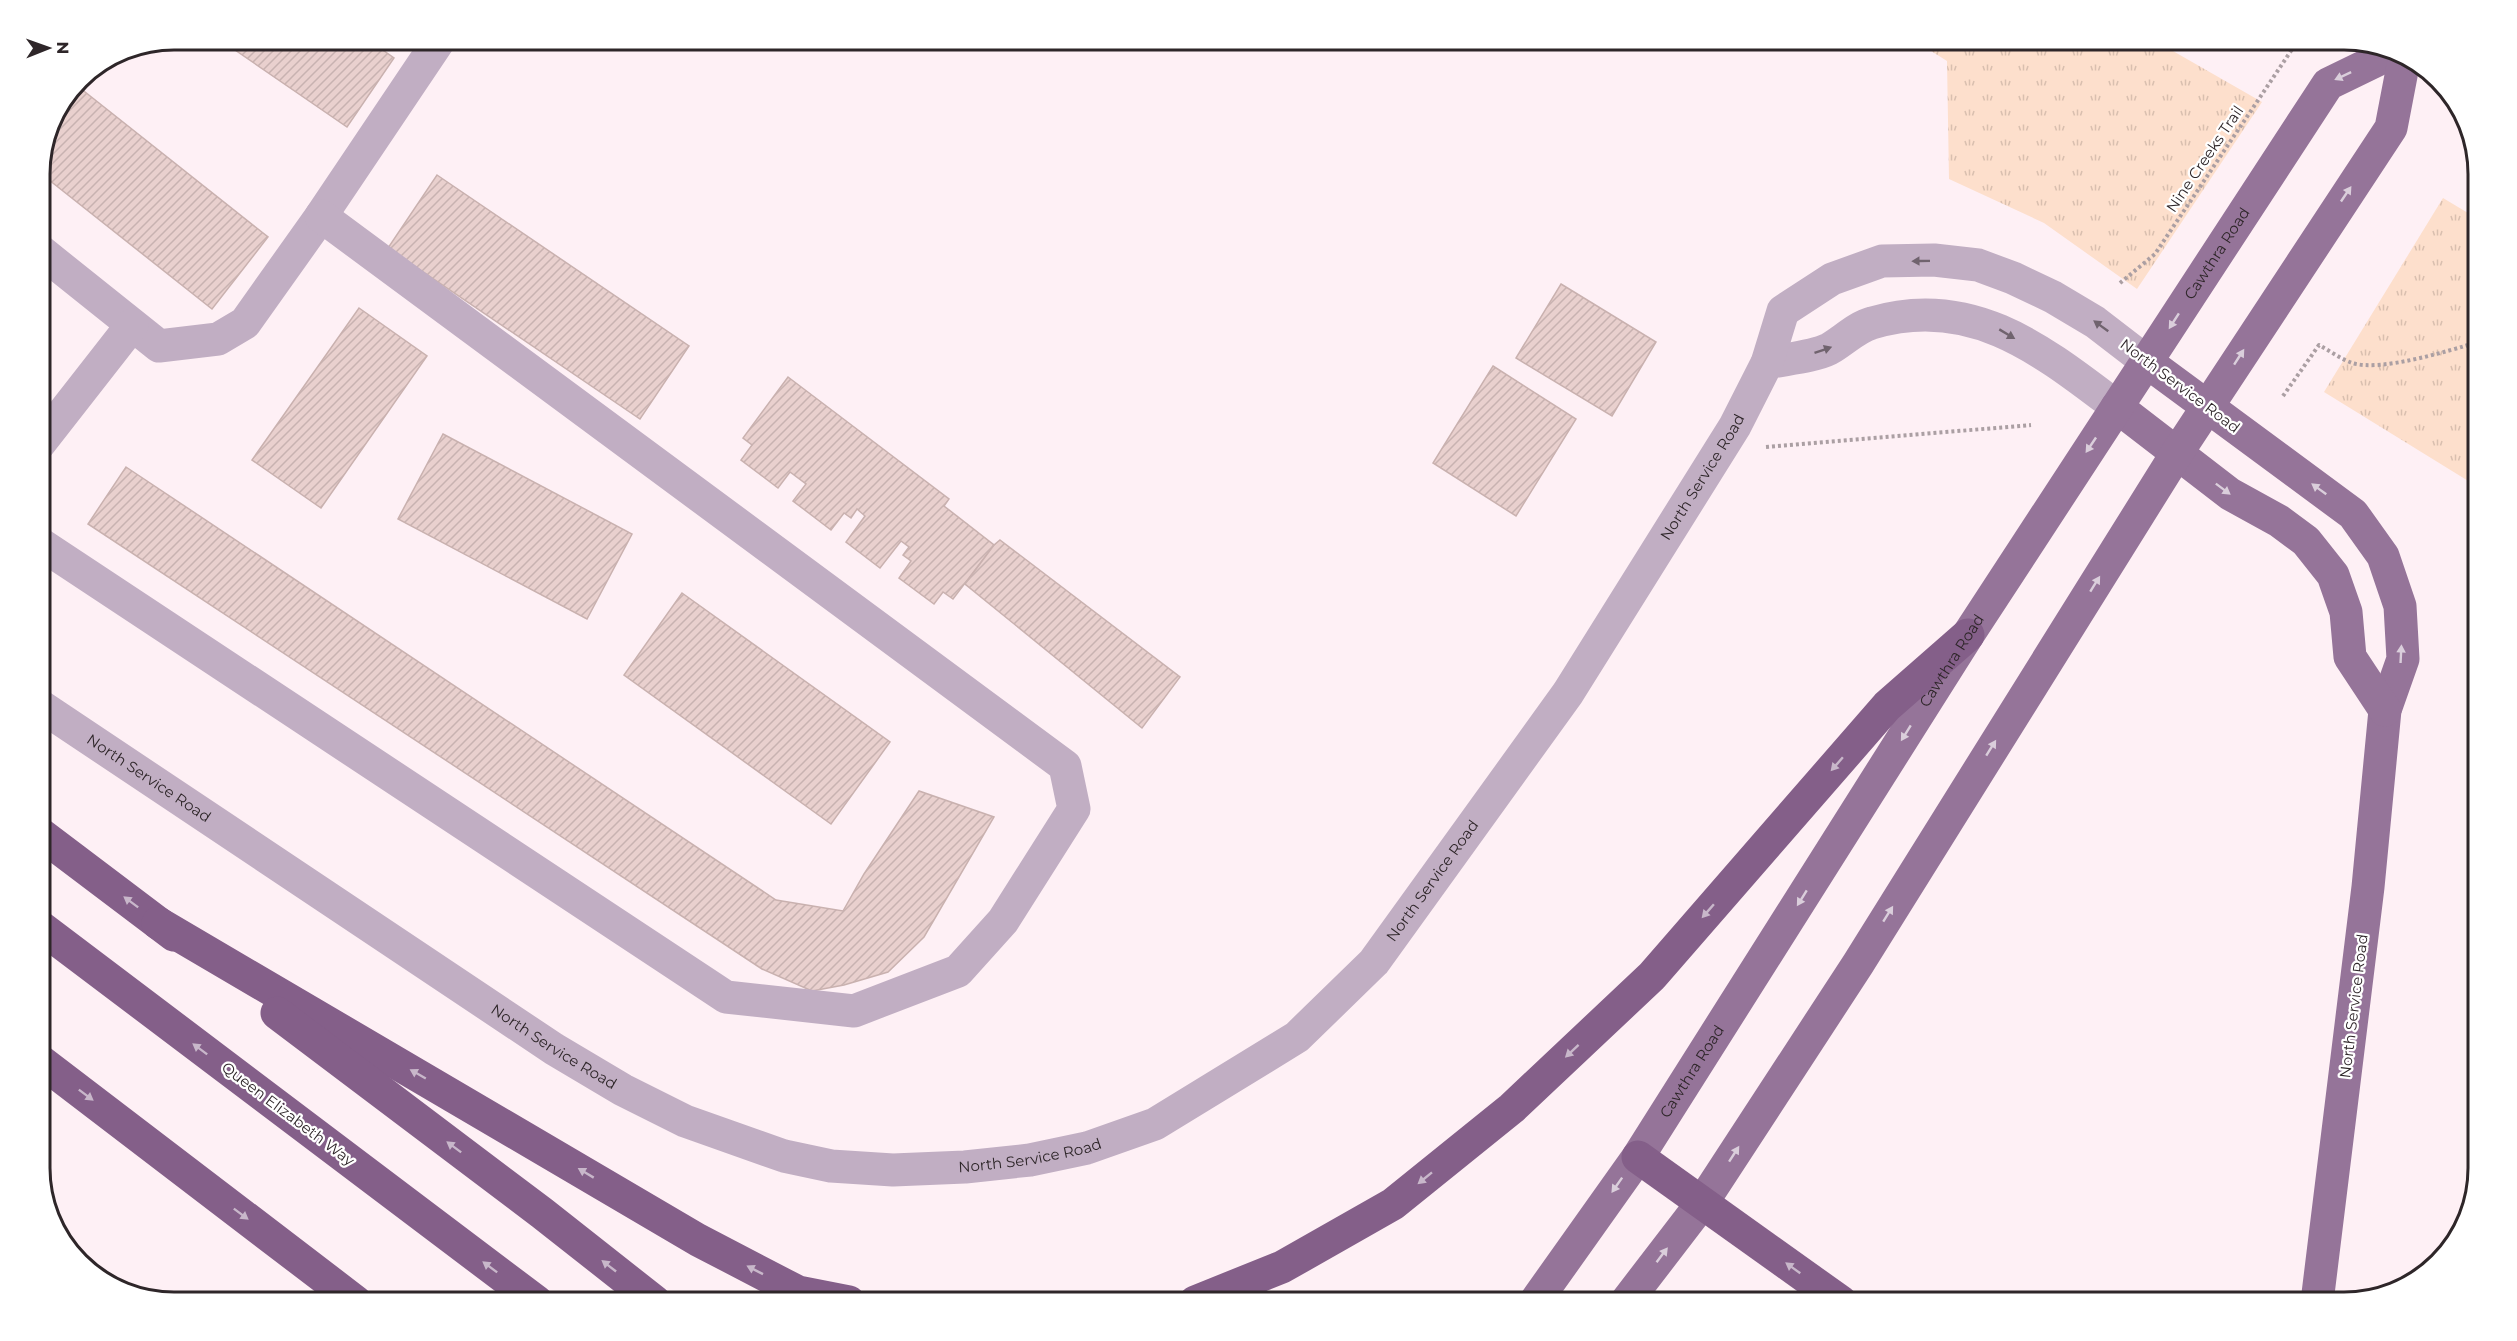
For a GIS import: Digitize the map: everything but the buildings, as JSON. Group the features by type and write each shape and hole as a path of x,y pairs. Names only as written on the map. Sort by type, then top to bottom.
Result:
{"highway":[{"path":"1220,1292 1282,1267 1393,1204 1512,1108 1652,976 1887,706 1968,635"},
{"path":"50,841 642,1292"},
{"path":"158,923 698,1240 798,1292"},
{"name":"Queen Elizabeth Way","path":"50,934 524,1292"},
{"path":"50,1067 343,1292"},
{"path":"1638,1157 1827,1292"}],"main road":[{"name":"Cawthra Road","path":"1542,1292 1638,1157 1968,635 2328,84 2384,57"},
{"path":"1634,1292 1702,1203 1858,964 2177,453 2391,128 2403,65"},
{"name":"North Service Road","path":"2147,362 2353,514 2383,556 2400,606 2403,659 2385,710 2368,887 2318,1292"},
{"path":"2117,407 2230,494 2279,521 2306,541 2333,575 2346,612 2350,657 2385,710"}],"street":[{"path":"50,259 159,346 218,339 245,323 321,216 433,50"},
{"path":"50,550 726,997 854,1011 958,971 1003,921 1074,809 1065,766 321,216"},
{"name":"North Service Road","path":"50,712 554,1049 623,1090 686,1121 784,1156 831,1166 893,1170 965,1167 1030,1160 1087,1148 1155,1124 1297,1037 1374,962 1568,693 1735,426 1767,363 1783,311 1832,279 1882,261 1934,260 1978,265 2043,292 2096,322 2147,362"},
{"path":"1767,363 1827,350 1871,323 1917,315 1956,316 1997,328 2066,368 2117,407"},
{"path":"50,430 132,325"}],"path":[{"name":"Nine Creeks Trail","path":"2120,283 2155,254 2292,50"},
{"path":"2283,396 2319,345 2354,363 2381,364 2432,355 2467,345"},
{"path":"1718,454 1786,444 2031,425"}],"green space":[{"path":"1930,50 2171,50 2262,102 2137,289 2044,223 1949,179 1947,61"},
{"path":"2443,198 2467,212 2467,480 2324,392"}]}
